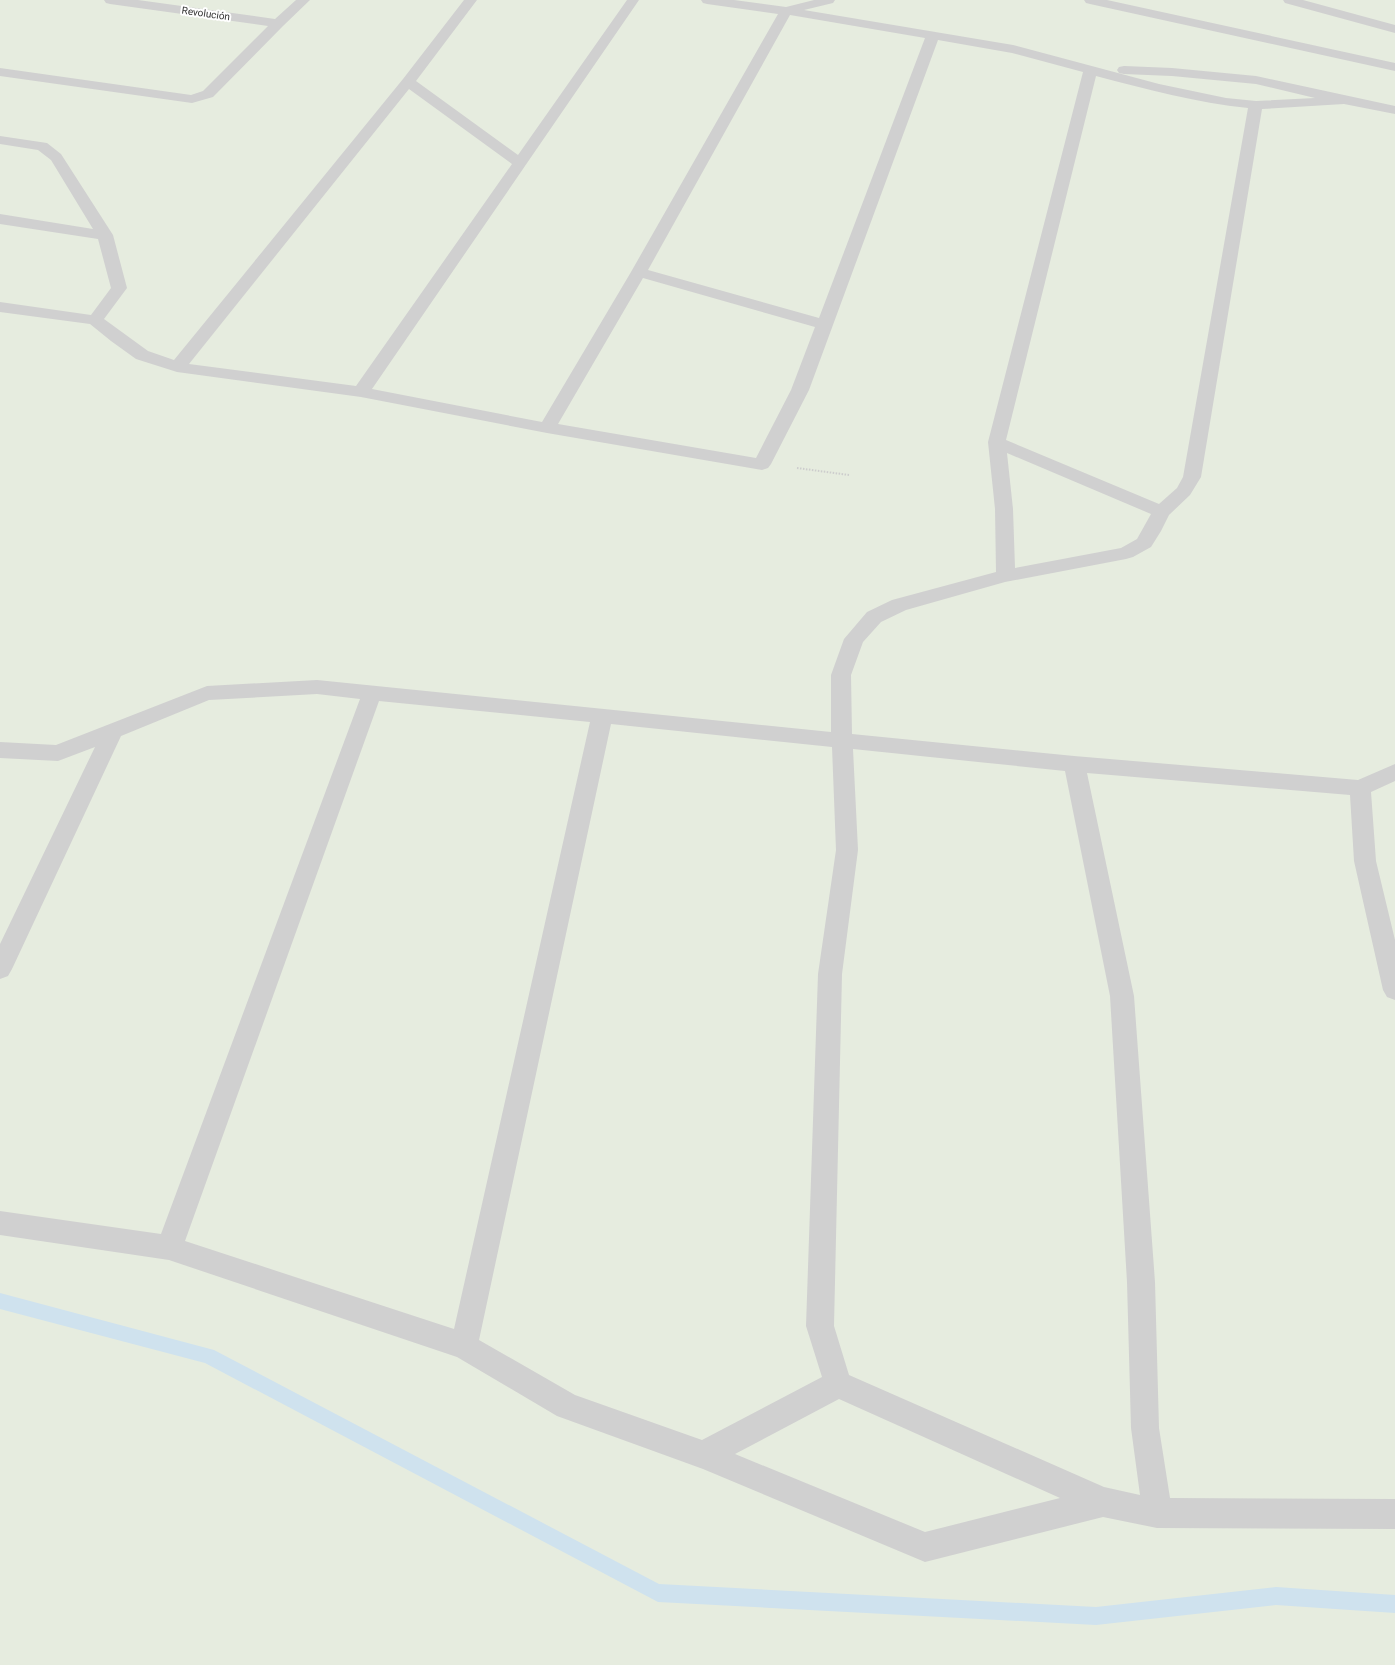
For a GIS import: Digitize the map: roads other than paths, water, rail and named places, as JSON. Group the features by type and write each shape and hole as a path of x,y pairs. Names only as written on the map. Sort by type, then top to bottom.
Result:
{"street":[{"name":"Revolución","path":"110,0 278,24"},
{"path":"0,72 192,99 208,94 304,0"},
{"path":"177,367 408,82 471,0"},
{"path":"361,392 633,0"},
{"path":"707,0 786,11 1013,49 1194,97 1256,106 1344,100"},
{"path":"547,428 639,272 786,11 829,0"},
{"path":"1090,0 1395,67"},
{"path":"1289,0 1395,29"},
{"path":"0,307 95,320 117,338 142,355 177,367 361,392 547,428 762,464 800,390 933,35"},
{"path":"1091,69 1172,72 1256,80 1344,100 1393,108"},
{"path":"1005,576 1005,507 1003,476 997,442 1091,69"},
{"path":"408,82 520,163"},
{"path":"1256,106 1192,477 1184,491 1161,512 1152,531 1144,543 1126,553 1005,576 899,605 874,617 854,639 841,675 842,741 847,850 830,974 820,1326 838,1384 1103,1502 1157,1513 1395,1514"},
{"path":"0,140 42,146 50,151 56,157 105,235 119,288 95,320"},
{"path":"0,219 105,235"},
{"path":"639,272 825,326"},
{"path":"997,442 1161,512"},
{"path":"0,750 58,753 207,693 316,687 1074,764 1360,788 1395,772"},
{"path":"169,1248 372,693"},
{"path":"464,1346 602,716"},
{"path":"0,969 113,730"},
{"path":"1074,764 1122,996 1141,1282 1145,1428 1157,1513"},
{"path":"1360,788 1365,861 1395,990"},
{"path":"0,1223 169,1248 464,1346 567,1406 703,1455 925,1547 1103,1502"},
{"path":"703,1455 838,1384"}],"waterway":[{"path":"0,1301 208,1356 658,1593 1096,1616 1276,1596 1395,1604"}]}
